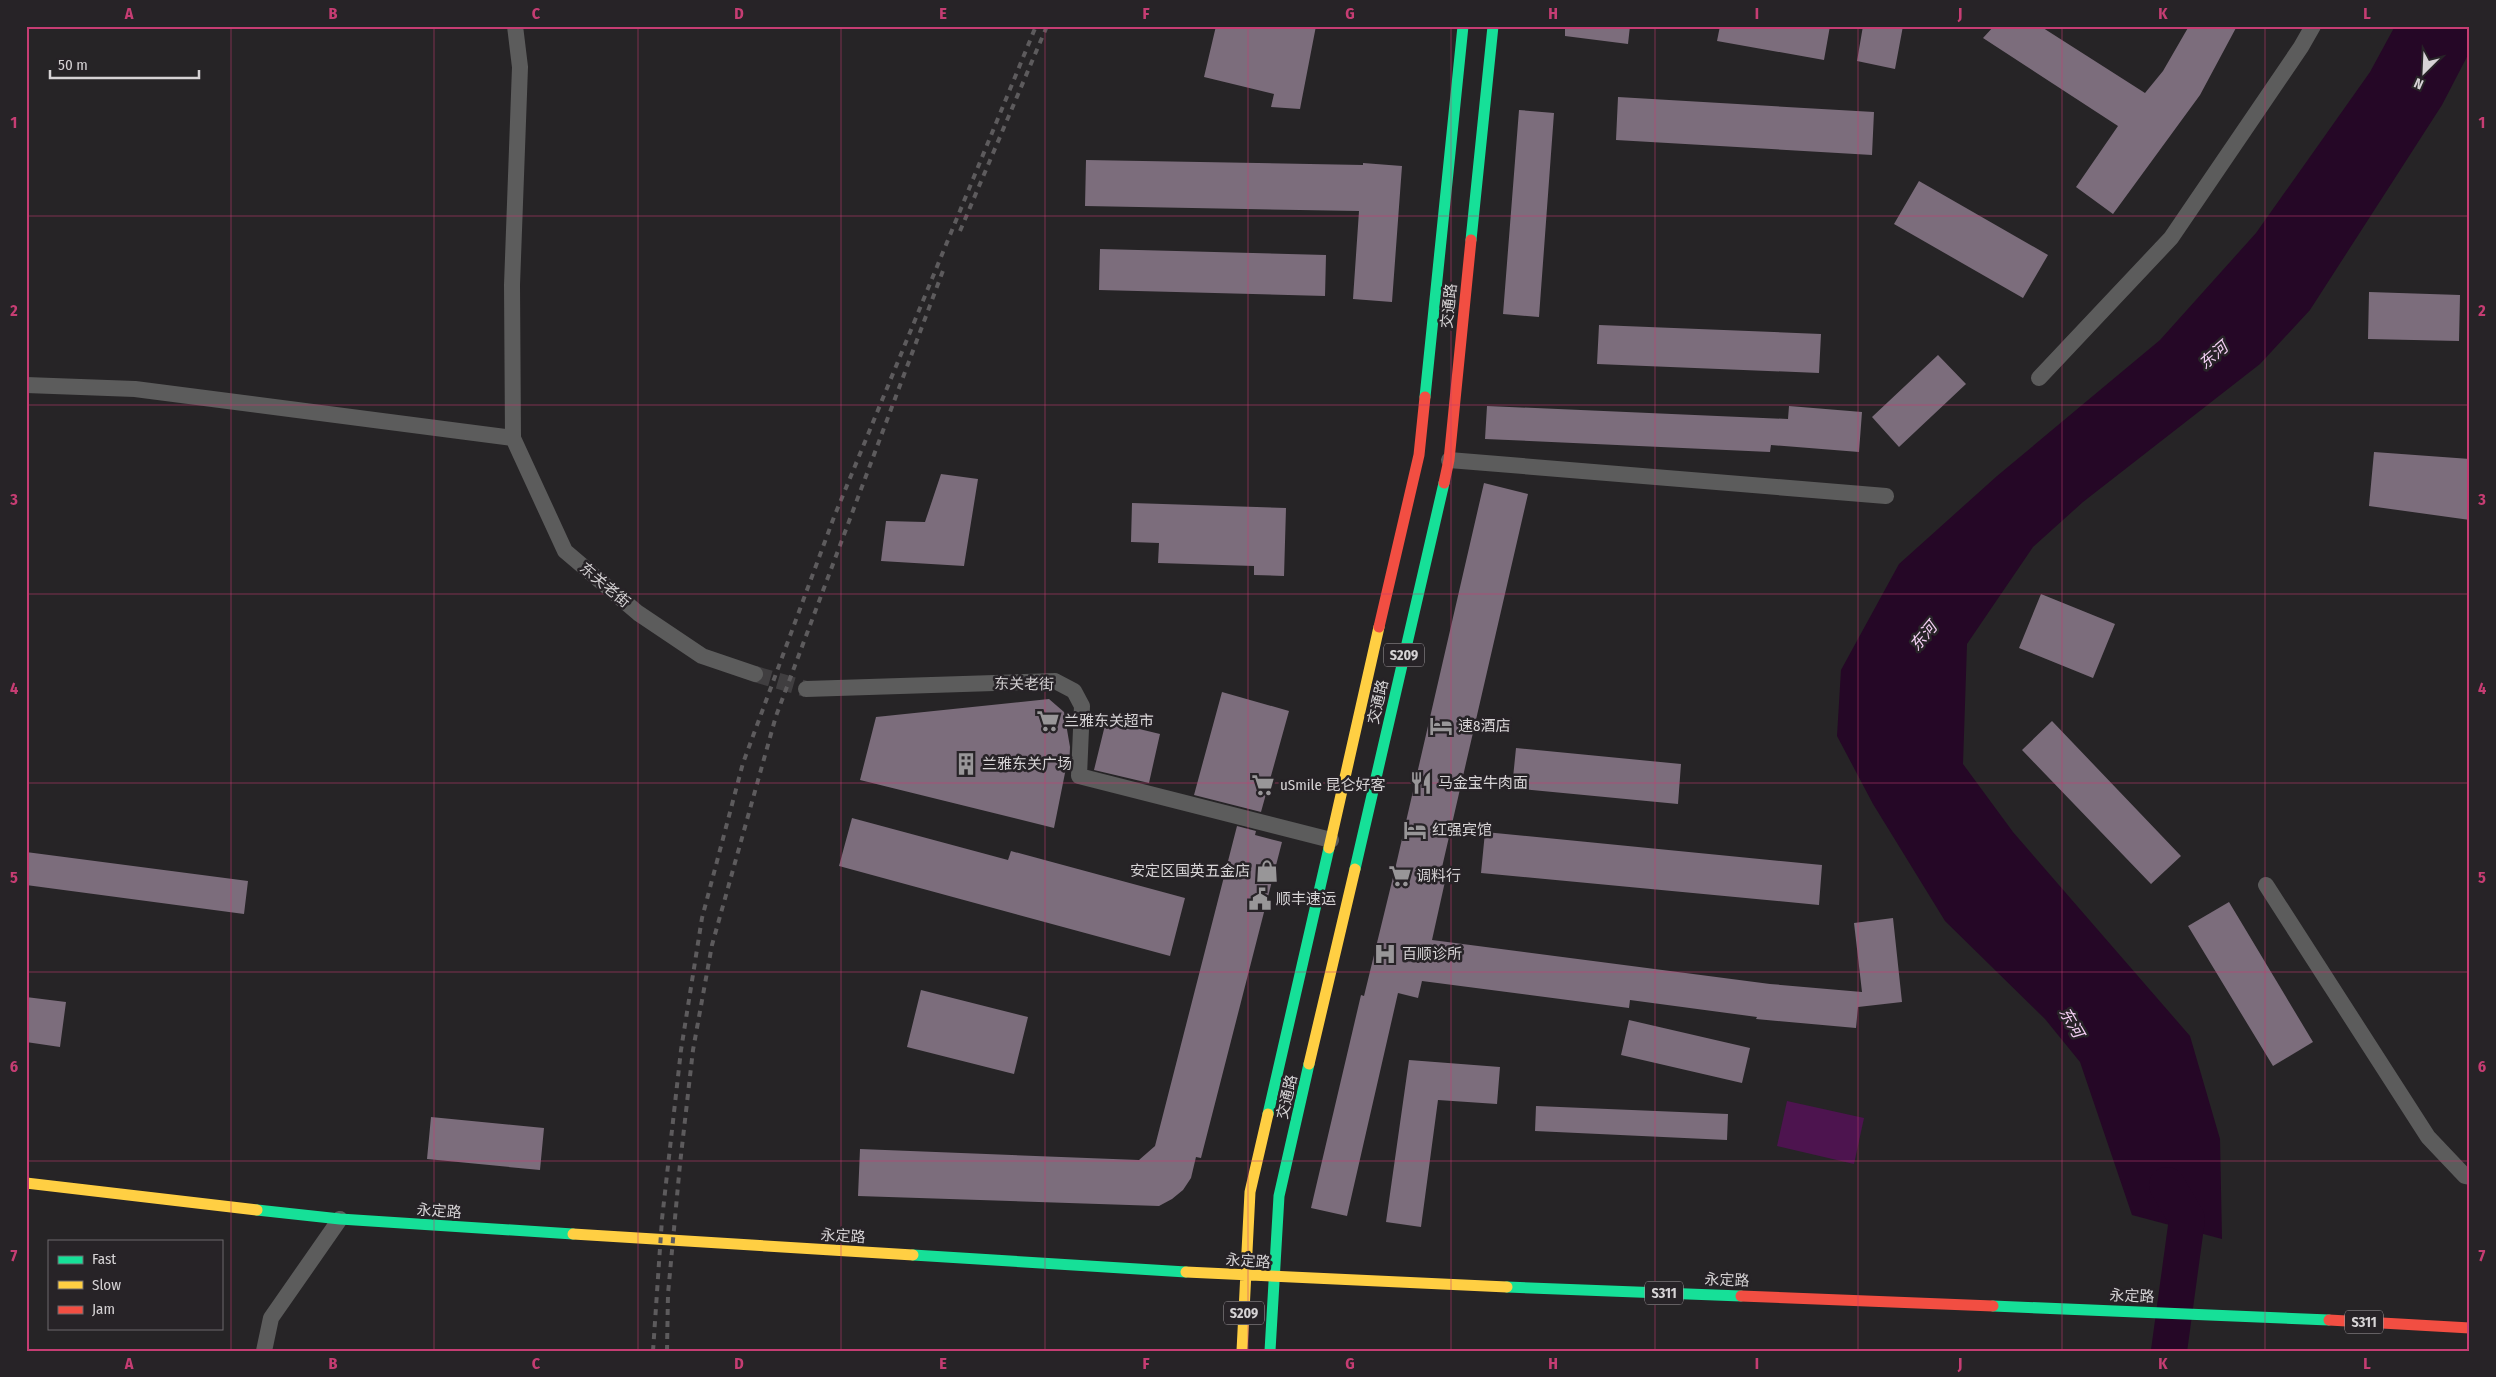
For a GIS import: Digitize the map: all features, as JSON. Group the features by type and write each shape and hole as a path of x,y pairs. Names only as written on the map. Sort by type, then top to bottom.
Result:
{"main road":[{"name":"交通路","path":"1242,1351 1250,1192 1419,455 1463,26"},
{"name":"交通路","path":"1270,1351 1279,1196 1449,460 1493,26"},
{"name":"永定路","path":"26,1182 340,1219 1274,1278 2258,1316 2470,1328"}],"street":[{"path":"26,385 135,389 513,438 512,285 520,67 515,26"},
{"path":"2039,378 2171,238 2301,47 2313,26"},
{"name":"东关老街","path":"513,438 565,552 638,613 702,656 755,674"},
{"path":"1449,460 1886,496"},
{"name":"东关老街","path":"806,689 1055,681 1074,691 1082,706 1079,776 1331,840"},
{"path":"2266,885 2428,1137 2464,1176 2470,1177"},
{"path":"264,1351 271,1318 340,1219"}],"shaded area":[{"path":"1787,1101 1864,1118 1854,1164 1777,1146"}],"water":[{"path":"2395,26 2470,26 2470,51 2442,105 2310,310 2260,364 2083,502 2033,547 1967,644 1963,764 2013,832 2190,1036 2220,1139 2222,1239 2132,1215 2080,1062 2045,1019 1945,921 1873,804 1837,736 1841,670 1899,564 1997,476 2160,340 2256,233 2370,72"}],"building":[{"path":"1216,26 1316,26 1300,109 1271,107 1274,94 1204,77"},
{"path":"1565,26 1630,26 1628,44 1565,36"},
{"path":"1720,26 1830,26 1824,60 1717,41"},
{"path":"1863,26 1903,26 1895,69 1857,61"},
{"path":"1994,26 2040,26 2145,93 2163,71 2189,26 2237,26 2200,95 2113,214 2076,187 2118,126 1983,38"},
{"path":"1618,97 1874,112 1872,155 1616,140"},
{"path":"1519,110 1554,113 1539,317 1503,314"},
{"path":"1086,160 1363,165 1363,163 1402,166 1392,302 1353,299 1359,211 1085,206"},
{"path":"1919,181 2048,255 2023,298 1894,224"},
{"path":"1100,249 1326,255 1325,296 1099,290"},
{"path":"2369,292 2460,295 2459,341 2368,339"},
{"path":"1599,325 1821,334 1819,373 1597,364"},
{"path":"1938,355 1966,384 1899,447 1872,417"},
{"path":"1487,406 1788,419 1789,406 1862,412 1859,452 1771,445 1770,452 1485,439"},
{"path":"2374,452 2470,459 2470,520 2369,506"},
{"path":"941,474 978,479 964,566 881,561 886,521 925,522"},
{"path":"1484,483 1528,494 1440,876 1446,877 1432,940 1770,984 1862,992 1854,923 1893,918 1902,1002 1858,1007 1856,1028 1756,1019 1757,1017 1630,1000 1629,1008 1422,981 1418,998 1398,993 1347,1216 1311,1208 1361,995 1364,996 1396,865"},
{"path":"1132,503 1286,508 1284,576 1254,575 1254,566 1158,563 1159,543 1131,542"},
{"path":"2041,594 2115,624 2093,678 2019,648"},
{"path":"1222,692 1289,711 1261,812 1194,795"},
{"name":"兰雅东关广场","path":"1049,699 1064,712 1070,747 1069,769 1066,768 1054,828 860,780 876,717"},
{"path":"1106,721 1160,734 1149,783 1094,770"},
{"path":"2052,721 2181,856 2151,884 2022,750"},
{"path":"1516,748 1681,764 1678,804 1512,788"},
{"path":"852,818 1008,860 1011,851 1185,898 1170,956 839,866"},
{"path":"1237,826 1256,831 1255,835 1282,842 1201,1158 1196,1157 1191,1178 1183,1190 1159,1206 858,1196 860,1149 1139,1160 1155,1146"},
{"path":"1485,832 1822,865 1819,905 1481,873"},
{"path":"26,852 248,881 244,914 26,885"},
{"path":"2229,902 2313,1042 2273,1066 2188,926"},
{"path":"921,990 1028,1017 1014,1074 907,1047"},
{"path":"26,997 66,1002 60,1047 26,1042"},
{"path":"1629,1020 1750,1048 1742,1083 1621,1055"},
{"path":"1409,1060 1500,1067 1497,1104 1438,1100 1421,1227 1386,1222"},
{"path":"1536,1106 1728,1114 1727,1140 1535,1131"},
{"path":"431,1117 544,1128 540,1170 427,1159"}],"waterway":[{"name":"东河","path":"2167,1185 2187,1219 2169,1351"}],"tunnel":[{"path":"755,674 806,689"}],"railway":[{"path":"653,1351 662,1219 681,1050 702,918 743,763 834,517 1036,26"},
{"path":"960,231 1047,26"},
{"path":"667,1351 668,1294 680,1164 693,1050 712,945 776,716 944,268"}],"traffic: fast":[{"path":"1425,397 1463,26"},
{"path":"1471,240 1493,26"},
{"path":"1355,869 1444,483"},
{"path":"1268,1114 1329,848"},
{"path":"1270,1351 1279,1196 1309,1064"},
{"path":"257,1210 340,1219 573,1234"},
{"path":"913,1255 1186,1272"},
{"path":"1507,1287 1741,1296"},
{"path":"1993,1306 2329,1320"}],"traffic: slow":[{"path":"1329,848 1379,627"},
{"path":"1309,1064 1355,869"},
{"path":"1242,1351 1250,1192 1268,1114"},
{"path":"26,1183 257,1210"},
{"path":"573,1234 913,1255"},
{"path":"1186,1272 1507,1287"}],"traffic: jam":[{"path":"1444,483 1449,460 1471,240"},
{"path":"1379,627 1419,455 1425,397"},
{"path":"1741,1296 1993,1306"},
{"path":"2329,1320 2470,1328"}],"place":[{"name":"兰雅东关超市","path":"1048,721"},
{"name":"速8酒店","path":"1441,726"},
{"name":"兰雅东关广场","path":"966,764"},
{"name":"马金宝牛肉面","path":"1421,783"},
{"name":"uSmile 昆仑好客","path":"1263,785"},
{"name":"红强宾馆","path":"1415,830"},
{"name":"安定区国英五金店","path":"1267,871"},
{"name":"调料行","path":"1400,876"},
{"name":"顺丰速运","path":"1260,899"},
{"name":"百顺诊所","path":"1385,954"}]}
